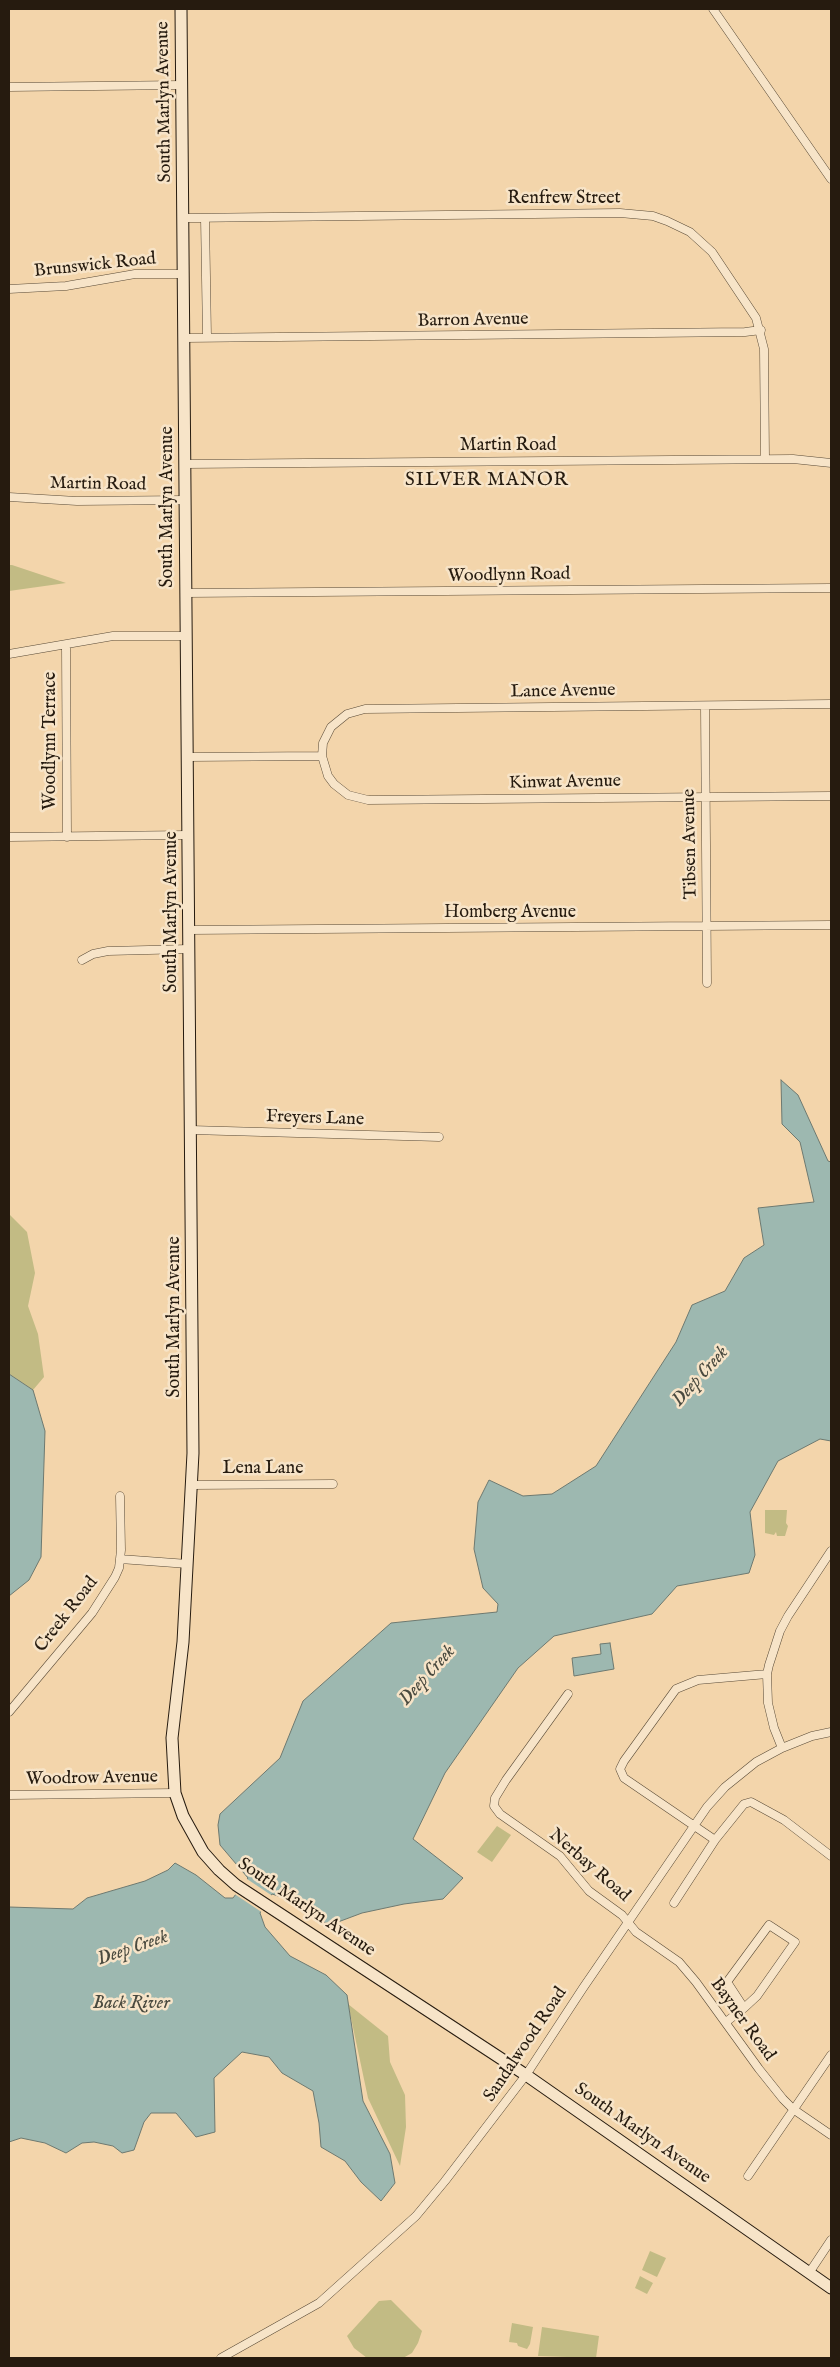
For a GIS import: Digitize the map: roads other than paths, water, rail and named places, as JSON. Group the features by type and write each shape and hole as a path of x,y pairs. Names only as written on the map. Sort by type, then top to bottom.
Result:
{"street":[{"name":"South Marlyn Avenue","path":"181,9 190,949 192,1485 183,1642 172,1738 175,1793 183,1816 203,1852 236,1885 526,2075 831,2288"},
{"path":"713,9 831,178"},
{"path":"9,86 182,85"},
{"name":"Renfrew Street","path":"184,218 620,213 653,216 667,221 690,232 712,252 752,308 764,349 765,459"},
{"path":"205,218 207,337"},
{"name":"Brunswick Road","path":"9,289 66,286 135,274 184,274"},
{"name":"Barron Avenue","path":"185,338 746,332 760,330"},
{"name":"Martin Road","path":"186,464 765,459 808,459 831,463"},
{"name":"Martin Road","path":"9,497 77,501 186,500"},
{"name":"Woodlynn Road","path":"186,593 831,588"},
{"path":"9,654 112,636 186,636"},
{"name":"Woodlynn Terrace","path":"66,645 67,837"},
{"name":"Lance Avenue","path":"322,756 323,743 331,726 348,714 365,709 831,704"},
{"name":"Tibsen Avenue","path":"705,706 707,982"},
{"path":"188,757 322,756"},
{"name":"Kinwat Avenue","path":"322,756 324,765 334,784 348,795 368,800 831,796"},
{"path":"9,837 188,835"},
{"name":"Homberg Avenue","path":"189,930 831,925"},
{"path":"82,960 93,954 108,951 190,949"},
{"name":"Freyers Lane","path":"191,1130 439,1137"},
{"name":"Lena Lane","path":"192,1485 333,1484"},
{"name":"Creek Road","path":"9,1712 92,1613 115,1577 120,1559 120,1496"},
{"path":"782,1748 770,1716 766,1674 780,1631 831,1551"},
{"path":"120,1559 188,1564"},
{"path":"715,1840 693,1826 671,1808 624,1778 620,1769 624,1760 676,1689 698,1680 766,1674"},
{"name":"Nerbay Road","path":"568,1694 502,1786 495,1798 494,1806 500,1814 560,1856 589,1891 622,1915 627,1923"},
{"name":"Sandalwood Road","path":"221,2358 319,2303 378,2251 429,2200 526,2075 707,1807 738,1775 782,1748 812,1736 831,1732"},
{"name":"Woodrow Avenue","path":"9,1795 175,1793"},
{"path":"674,1903 715,1840 744,1804 750,1802 784,1820 831,1856"},
{"name":"Bayner Road","path":"627,1923 679,1962 726,2022 759,2069 793,2109 831,2135"},
{"path":"726,2022 744,2008 757,1996 795,1942 769,1925 727,1982 744,2008"},
{"path":"748,2176 831,2056"},
{"path":"809,2272 831,2240"}],"water":[{"name":"Back River","path":"781,1080 798,1095 828,1161 831,1162 831,1441 820,1439 778,1461 750,1512 755,1555 749,1573 677,1586 652,1614 554,1636 518,1668 445,1773 413,1839 463,1878 443,1899 404,1904 362,1913 338,1922 326,1923 305,1914 287,1899 272,1894 260,1913 265,1927 290,1956 326,1975 347,1995 363,2101 390,2154 395,2183 381,2201 361,2182 345,2161 321,2147 313,2091 282,2073 269,2057 242,2052 214,2078 215,2132 196,2137 176,2113 151,2113 144,2122 134,2150 122,2153 113,2146 94,2142 82,2143 66,2153 45,2143 21,2138 9,2142 9,1907 73,1909 87,1898 145,1881 168,1870 175,1863 196,1875 225,1898 233,1898 248,1878 220,1845 218,1825 220,1814 280,1758 303,1701 391,1623 497,1612 498,1604 483,1588 474,1549 478,1502 489,1480 523,1496 552,1494 596,1466 676,1342 692,1305 725,1291 744,1258 764,1245 758,1208 814,1202 800,1142 782,1124"},
{"path":"9,1374 33,1390 45,1431 41,1557 29,1580 9,1596"},
{"path":"610,1643 614,1669 574,1676 572,1658 601,1654 600,1644"}],"district":[{"name":"SILVER MANOR","path":"487,481"}],"water label":[{"name":"Deep Creek","path":"701,1377"},
{"name":"Deep Creek","path":"428,1676"},
{"name":"Deep Creek","path":"133,1949"}]}
